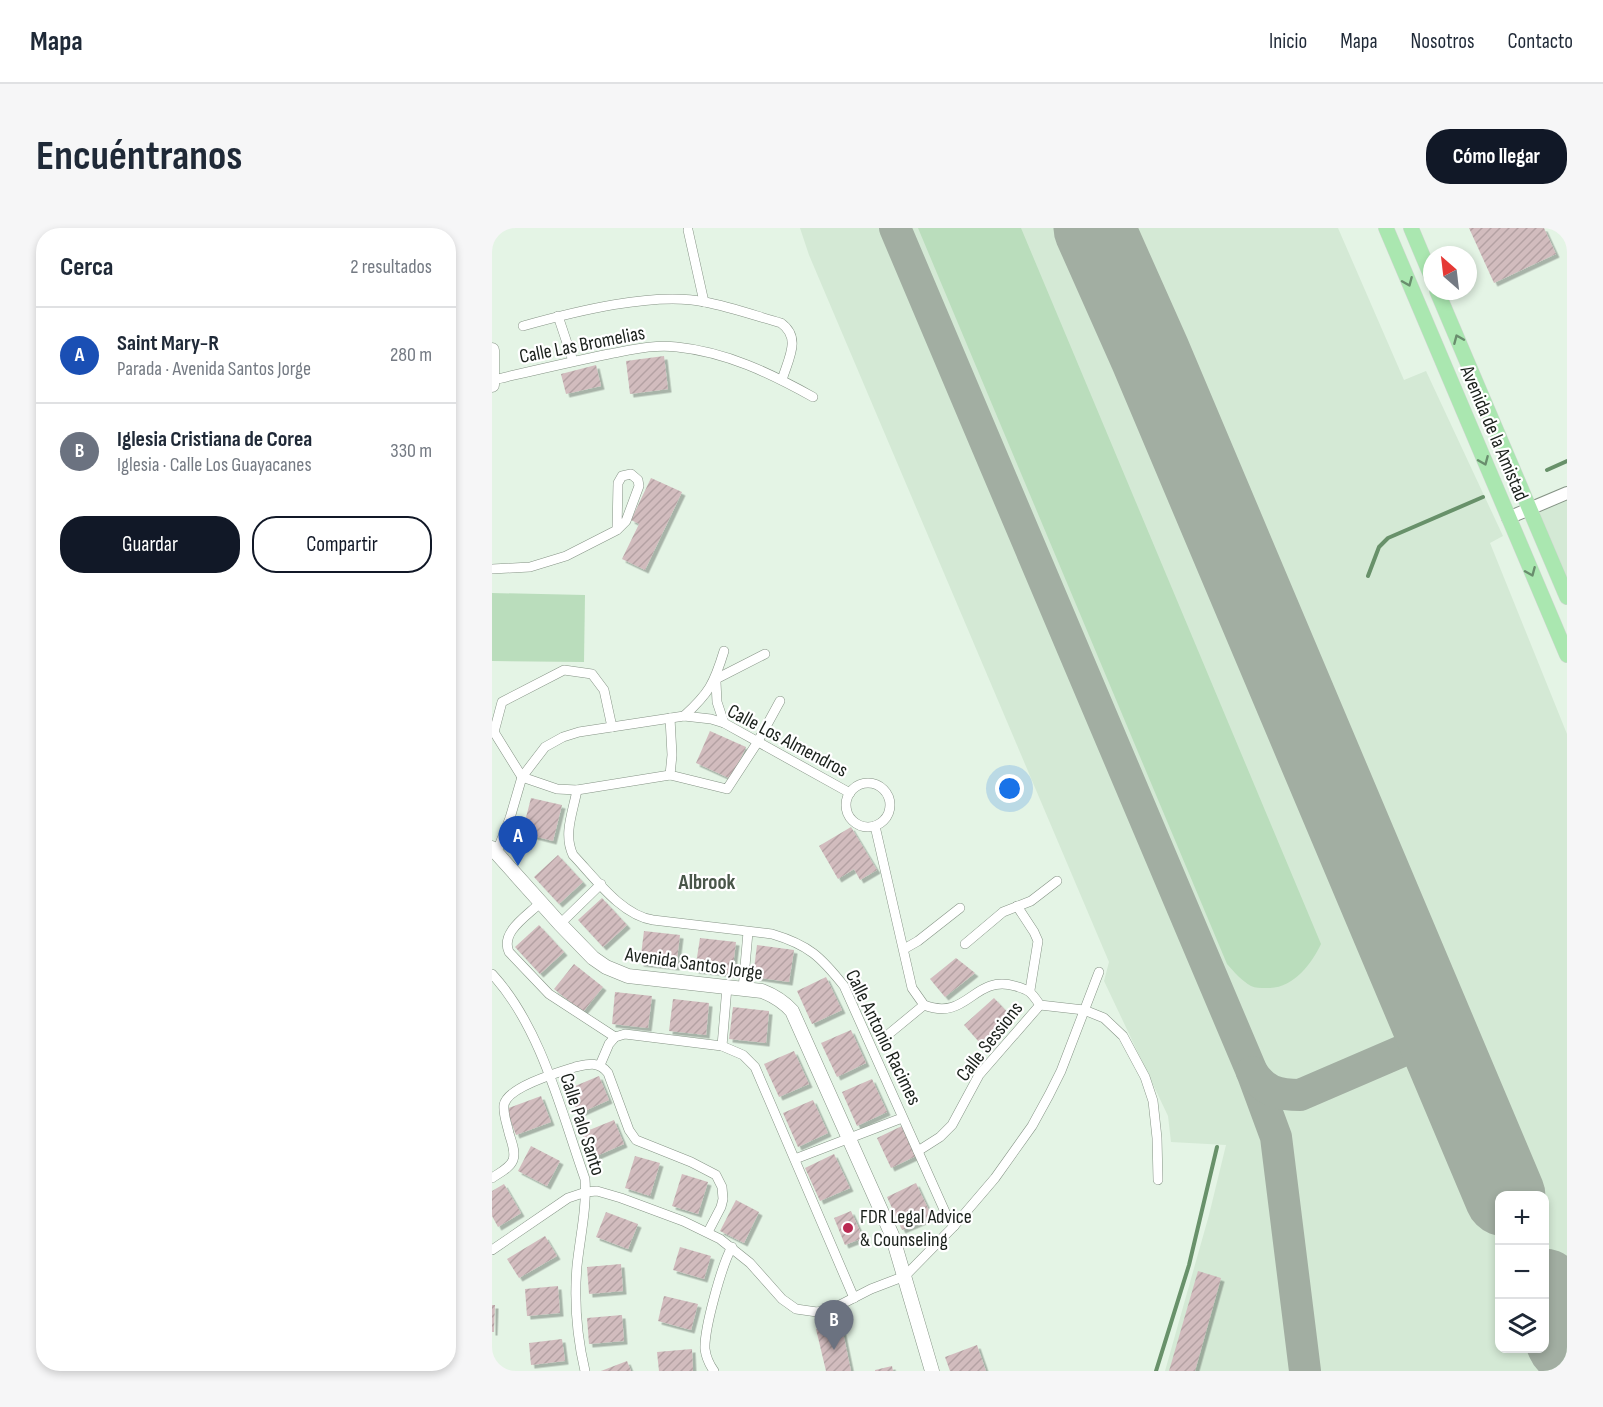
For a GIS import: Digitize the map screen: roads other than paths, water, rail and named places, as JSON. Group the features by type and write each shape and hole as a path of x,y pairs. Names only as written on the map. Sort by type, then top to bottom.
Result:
{"main road":[{"name":"Avenida de la Amistad","path":"1386,228 1567,655"},
{"path":"1411,228 1423,257"},
{"name":"Avenida de la Amistad","path":"1441,300 1567,597"},
{"path":"492,350 493,382"},
{"name":"Avenida Santos Jorge","path":"494,851 560,924 593,958 606,967 619,973 643,978 743,989 773,995 792,1011 892,1235 932,1371"}],"street":[{"path":"688,230 704,302"},
{"path":"523,326 558,316 638,301 704,302 781,323 790,330 794,339 782,380"},
{"path":"558,316 573,361"},
{"name":"Calle Las Bromelias","path":"493,382 573,361 641,348 675,346 735,359 813,397"},
{"path":"492,569 530,567 566,556 617,530 626,521 639,486 636,477 631,474 622,476 618,483 617,530"},
{"path":"1508,518 1567,493"},
{"path":"724,651 716,679 717,702 724,723"},
{"path":"684,716 703,698 716,679 765,654"},
{"path":"612,727 604,690 592,674 564,670 502,702 494,732 522,777 557,789 578,790 670,775 727,789 780,701"},
{"name":"Calle Los Almendros","path":"494,851 510,818 522,777 545,747 579,732 684,716 711,719 724,723 850,793"},
{"path":"670,718 670,775"},
{"path":"861,784 876,784 888,795 890,802 887,817 875,826 862,826 851,819 846,806 850,793 861,784"},
{"name":"Calle Antonio Racimes","path":"578,790 568,833 568,845 573,855 627,910 643,919 772,934 810,950 826,963 844,986 902,1118 946,1214 954,1226"},
{"path":"875,826 912,988 924,1005 938,1009 954,1008 982,989 995,984 1008,984 1030,990 1040,1005 1084,1010 1104,1018 1123,1036 1145,1077 1153,1101 1158,1180"},
{"path":"966,944 1003,912 1031,901 1057,881"},
{"path":"560,924 601,884"},
{"path":"540,903 508,934 506,944 509,952 549,994 615,1037"},
{"path":"1017,906 1038,941 1030,990"},
{"path":"904,949 918,941 960,908"},
{"path":"743,989 748,932"},
{"path":"492,1250 568,1198 597,1191 621,1197 708,1232 732,1247 750,1263 782,1299 796,1309 824,1312 904,1276 954,1226 995,1178 1032,1126 1061,1071 1099,972"},
{"name":"Calle Palo Santo","path":"492,974 512,997 539,1048 585,1179 586,1192 576,1300 579,1339 585,1371"},
{"path":"722,1046 727,987"},
{"path":"890,1033 924,1005"},
{"name":"Calle Sessions","path":"918,1151 940,1137 952,1125 979,1075 1040,1005"},
{"path":"600,1065 609,1044 615,1037 625,1034 722,1046 743,1055 755,1066 854,1298"},
{"path":"492,1178 508,1167 513,1159 504,1112 504,1103 507,1098 549,1076 590,1064 600,1065 608,1073 629,1130 636,1140 707,1170 719,1180 723,1190 721,1207 708,1232"},
{"path":"795,1159 902,1118"},
{"path":"714,1371 706,1355 705,1344 722,1268 732,1247"}],"waterway":[{"path":"1547,470 1567,461"},
{"path":"1368,576 1379,547 1388,538 1483,497"},
{"path":"1156,1371 1189,1265 1217,1147"}],"place":[{"name":"Saint Mary-R","path":"518,866"},
{"name":"FDR Legal Advice & Counseling","path":"848,1228"},
{"name":"Iglesia Cristiana de Corea","path":"834,1350"}],"district":[{"name":"Albrook","path":"707,882"}]}
